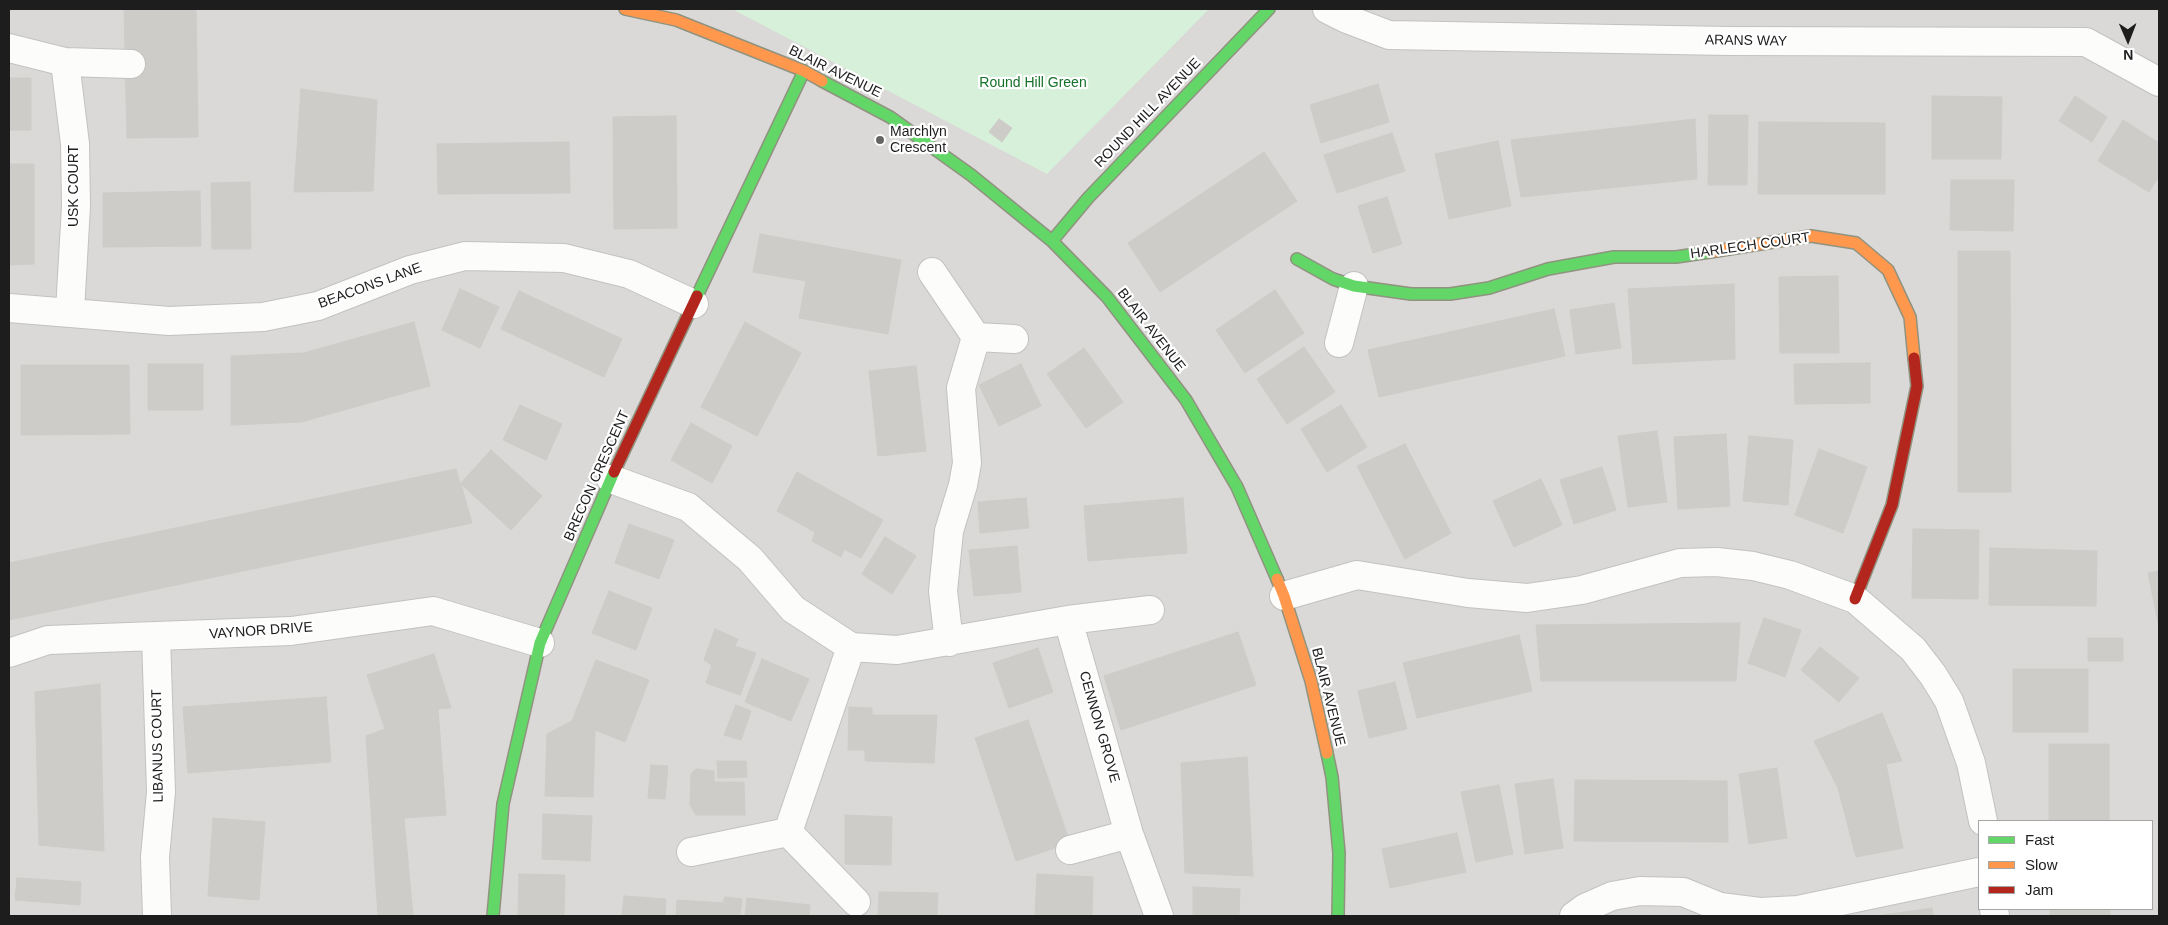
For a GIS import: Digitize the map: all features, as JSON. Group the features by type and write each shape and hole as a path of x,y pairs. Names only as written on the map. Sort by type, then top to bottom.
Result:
{"street":[{"name":"BLAIR AVENUE","path":"625,9 676,20 804,71 890,116 971,175 1052,241 1107,297 1186,400 1237,487 1284,596 1311,681 1332,777 1339,853 1338,916"},
{"name":"ROUND HILL AVENUE","path":"1052,241 1088,198 1269,9"},
{"name":"ARANS WAY","path":"1327,9 1389,35 1739,41 2086,42 2159,82"},
{"path":"9,48 65,62 131,64"},
{"name":"USK COURT","path":"65,62 74,144 76,206 70,311"},
{"name":"BRECON CRESCENT","path":"493,916 503,804 540,643 611,479 804,71"},
{"name":"HARLECH COURT","path":"1297,259 1333,279 1354,286 1410,294 1450,294 1489,288 1548,269 1614,257 1676,257 1811,236 1856,244 1888,270 1910,317 1917,386 1892,505 1855,599"},
{"name":"BEACONS LANE","path":"9,308 70,311 169,321 263,317 318,306 410,270 465,256 564,258 629,274 694,304"},
{"path":"932,272 976,337"},
{"path":"1339,343 1354,286"},
{"path":"976,337 1014,339"},
{"path":"949,642 943,591 949,531 963,486 967,463 961,388 976,337"},
{"path":"611,479 688,507 750,559 793,609 851,647 897,650 1068,620 1150,610"},
{"path":"1284,596 1356,575 1468,594 1527,598 1582,590 1680,563 1717,562 1753,566 1790,575 1855,599 1913,649 1937,681 1949,701 1971,763 1983,820"},
{"name":"VAYNOR DRIVE","path":"9,653 48,640 291,631 433,611 540,643"},
{"name":"CENNON GROVE","path":"1068,620 1129,834 1159,916"},
{"name":"LIBANUS COURT","path":"156,636 162,792 155,857 157,916"},
{"path":"788,832 851,647"},
{"path":"691,852 788,832"},
{"path":"788,832 856,902"},
{"path":"1070,850 1129,834"},
{"path":"1574,916 1585,908 1612,896 1640,891 1683,892 1720,907 1760,912 1798,910 1978,872"}],"shaded area":[{"path":"9,9 2159,9 2159,916 9,916"}],"green space":[{"name":"Round Hill Green","path":"732,9 1209,9 1047,174"}],"building":[{"path":"124,9 196,9 198,137 127,138"},
{"path":"9,78 31,78 31,130 9,130"},
{"path":"1378,84 1389,122 1321,143 1310,105"},
{"path":"301,89 377,100 373,191 294,192"},
{"path":"1932,96 2002,97 2001,159 1932,159"},
{"path":"2075,96 2107,117 2092,142 2059,121"},
{"path":"1709,115 1748,115 1747,185 1708,185"},
{"path":"676,116 677,228 614,229 613,117"},
{"path":"999,119 1012,128 1002,142 989,132"},
{"path":"1695,119 1697,179 1521,197 1511,140"},
{"path":"2123,120 2159,143 2159,176 2149,192 2098,161"},
{"path":"1759,122 1885,123 1885,194 1758,194"},
{"path":"1392,133 1405,171 1337,193 1324,155"},
{"path":"1498,141 1511,206 1449,219 1435,154"},
{"path":"569,142 570,193 438,194 437,144"},
{"path":"1264,152 1297,201 1160,292 1128,243"},
{"path":"9,164 34,164 34,264 9,265"},
{"path":"1951,180 2014,180 2013,231 1950,230"},
{"path":"250,182 251,249 212,249 211,183"},
{"path":"200,191 201,246 103,247 103,193"},
{"path":"1387,197 1402,244 1373,253 1358,206"},
{"path":"760,234 901,260 888,334 799,318 806,281 753,272"},
{"path":"1958,251 2010,251 2011,492 1958,492"},
{"path":"1838,276 1839,353 1780,353 1779,277"},
{"path":"1734,284 1735,359 1633,364 1628,289"},
{"path":"460,289 499,307 480,348 442,330"},
{"path":"1275,290 1304,333 1245,373 1216,330"},
{"path":"519,291 622,339 604,377 501,329"},
{"path":"1614,303 1621,348 1576,354 1570,310"},
{"path":"1554,309 1565,356 1379,397 1368,350"},
{"path":"414,322 430,386 301,422 231,425 231,356 304,353"},
{"path":"745,322 801,353 757,436 701,407"},
{"path":"1304,347 1335,392 1287,424 1257,379"},
{"path":"1084,348 1123,402 1086,428 1047,374"},
{"path":"1870,363 1870,403 1795,404 1794,364"},
{"path":"148,364 203,364 203,410 148,410"},
{"path":"1021,364 1041,406 999,426 979,385"},
{"path":"21,365 129,365 130,434 21,435"},
{"path":"916,366 926,451 878,456 869,371"},
{"path":"520,405 562,424 546,460 503,440"},
{"path":"1341,405 1367,447 1327,472 1301,429"},
{"path":"691,423 732,446 712,483 671,460"},
{"path":"1657,431 1667,502 1628,507 1618,436"},
{"path":"1726,434 1730,506 1678,509 1674,437"},
{"path":"1749,436 1793,440 1788,505 1743,501"},
{"path":"1405,444 1451,533 1405,559 1357,466"},
{"path":"1819,449 1867,467 1843,533 1795,515"},
{"path":"491,450 542,496 511,530 461,484 472,523 9,620 9,563 456,469 460,484"},
{"path":"1602,467 1616,510 1574,524 1560,480"},
{"path":"797,472 883,520 861,558 844,549 841,557 812,541 815,532 777,511"},
{"path":"1541,479 1562,525 1514,547 1493,501"},
{"path":"1026,498 1029,528 980,533 978,502"},
{"path":"1183,498 1187,553 1088,561 1084,506"},
{"path":"629,524 674,540 659,579 615,563"},
{"path":"1913,529 1979,530 1978,599 1912,598"},
{"path":"885,537 916,556 892,594 862,574"},
{"path":"1017,546 1021,592 974,596 969,550"},
{"path":"1990,548 2097,551 2096,606 1989,605"},
{"path":"2159,571 2159,621 2158,622 2148,573"},
{"path":"609,591 652,608 636,650 592,633"},
{"path":"1764,618 1801,630 1785,677 1748,663"},
{"path":"1740,623 1736,681 1541,681 1536,625"},
{"path":"715,629 738,639 735,646 756,653 740,695 706,683 712,665 704,660"},
{"path":"1238,632 1256,685 1121,730 1104,676"},
{"path":"1519,635 1532,691 1417,718 1403,663"},
{"path":"2088,638 2123,638 2123,661 2088,661"},
{"path":"1820,647 1859,678 1839,702 1801,670"},
{"path":"1038,648 1053,692 1009,708 993,663"},
{"path":"434,654 451,708 438,709 446,815 404,818 413,916 378,916 366,736 385,729 367,675"},
{"path":"762,659 809,679 791,721 745,702"},
{"path":"596,660 649,680 625,742 595,730 593,797 545,796 547,734 572,721"},
{"path":"2013,669 2088,669 2088,732 2013,732"},
{"path":"1395,682 1407,729 1369,738 1358,691"},
{"path":"100,684 104,851 39,845 35,692"},
{"path":"326,697 331,762 188,773 183,707"},
{"path":"736,705 751,711 741,740 724,735"},
{"path":"849,707 872,708 872,715 937,715 934,763 865,761 865,750 848,750"},
{"path":"1882,713 1902,761 1886,764 1903,848 1856,857 1838,788 1814,741"},
{"path":"1028,720 1070,843 1016,861 975,738"},
{"path":"2049,744 2109,744 2109,820 2049,820"},
{"path":"1247,757 1253,876 1185,873 1181,763"},
{"path":"717,761 746,761 747,777 718,778"},
{"path":"651,765 668,766 665,799 648,798"},
{"path":"1777,768 1787,838 1749,844 1739,774"},
{"path":"696,769 714,771 714,782 744,782 745,815 696,815 690,805 691,774"},
{"path":"1553,779 1563,848 1525,854 1515,784"},
{"path":"1575,780 1727,781 1728,842 1574,841"},
{"path":"1499,785 1513,854 1476,862 1461,792"},
{"path":"543,814 592,816 590,861 542,859"},
{"path":"845,815 892,817 891,865 845,864"},
{"path":"213,818 265,822 259,900 208,896"},
{"path":"1457,833 1466,872 1390,888 1382,849"},
{"path":"519,874 565,875 564,916 518,916"},
{"path":"1037,874 1093,877 1092,916 1035,916"},
{"path":"17,878 81,882 80,905 15,900"},
{"path":"1193,887 1240,889 1239,916 1193,916"},
{"path":"879,892 938,893 937,916 878,916"},
{"path":"624,896 666,899 665,916 622,916"},
{"path":"725,897 742,899 740,916 676,916 677,900 723,903"},
{"path":"747,898 810,905 809,916 745,916"},
{"path":"1932,908 1933,916 1877,916"},
{"path":"2050,910 2110,910 2110,916 2050,916"}],"traffic: fast":[{"path":"1052,241 1088,198 1269,9"},
{"path":"697,296 804,71"},
{"path":"822,81 890,117 971,175 1052,241 1107,297 1186,400 1237,487 1277,579"},
{"path":"1297,259 1333,279 1354,286 1411,294 1450,294 1489,288 1548,269 1614,257 1676,257 1710,252"},
{"path":"493,916 503,804 540,643 614,472"},
{"path":"1327,753 1332,777 1339,853 1338,916"}],"traffic: slow":[{"path":"625,9 676,20 804,71 822,81"},
{"path":"1710,252 1811,236 1856,243 1888,270 1910,317 1914,358"},
{"path":"1277,579 1311,681 1327,753"}],"traffic: jam":[{"path":"614,472 697,296"},
{"path":"1855,599 1892,505 1917,386 1914,358"}],"place":[{"name":"Marchlyn Crescent","path":"880,140"}]}
